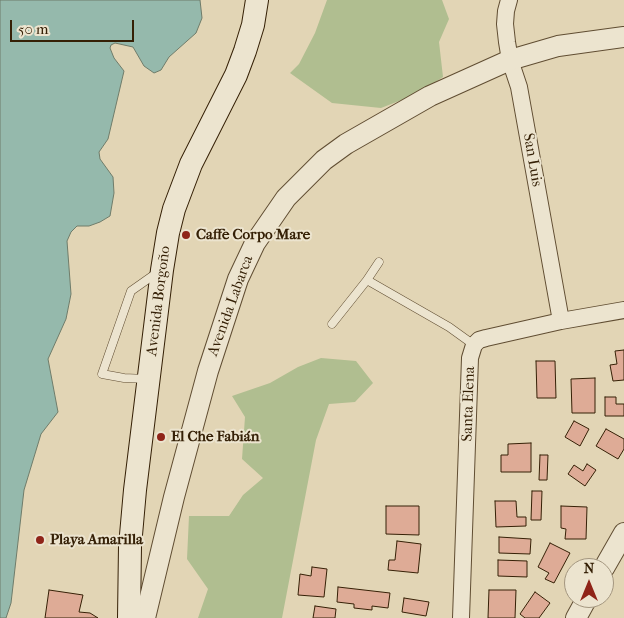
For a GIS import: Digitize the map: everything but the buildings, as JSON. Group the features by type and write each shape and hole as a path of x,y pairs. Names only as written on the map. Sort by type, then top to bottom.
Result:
{"main road":[{"name":"Avenida Borgoño","path":"129,618 130,546 168,233 181,186 236,75 245,51 257,0"}],"street":[{"name":"San Luis","path":"510,0 506,11 505,24 510,60 519,87 561,321"},
{"name":"Avenida Labarca","path":"145,618 174,497 208,371 238,279 255,242 286,198 324,160 346,144 430,96 510,60 558,46 624,37"},
{"name":"Santa Elena","path":"461,618 470,358 474,345 479,340 486,338 561,321 624,310"},
{"path":"610,558 624,533"}],"lane":[{"path":"332,324 379,262"},
{"path":"149,379 124,378 102,374 131,291 162,270"},
{"path":"367,280 449,327 474,345"}],"green space":[{"path":"327,0 442,0 449,19 439,42 443,77 417,94 381,108 332,103 290,73 299,64 315,33"},
{"path":"321,358 356,361 373,383 355,402 329,404 316,440 282,618 198,618 208,589 187,559 189,516 229,516 243,495 263,478 242,459 245,417 232,396 270,383 298,367"}],"water":[{"path":"0,0 200,0 202,18 196,33 169,57 161,70 154,73 144,66 133,47 115,43 110,48 114,58 124,71 108,139 99,152 100,159 113,177 114,193 110,216 89,226 77,226 71,232 67,241 71,294 66,319 48,359 58,412 41,434 24,490 11,603 6,618 0,618"}],"place":[{"name":"Caffe Corpo Mare","path":"186,235"},
{"name":"El Che Fabián","path":"161,437"},
{"name":"Playa Amarilla","path":"40,540"}]}
